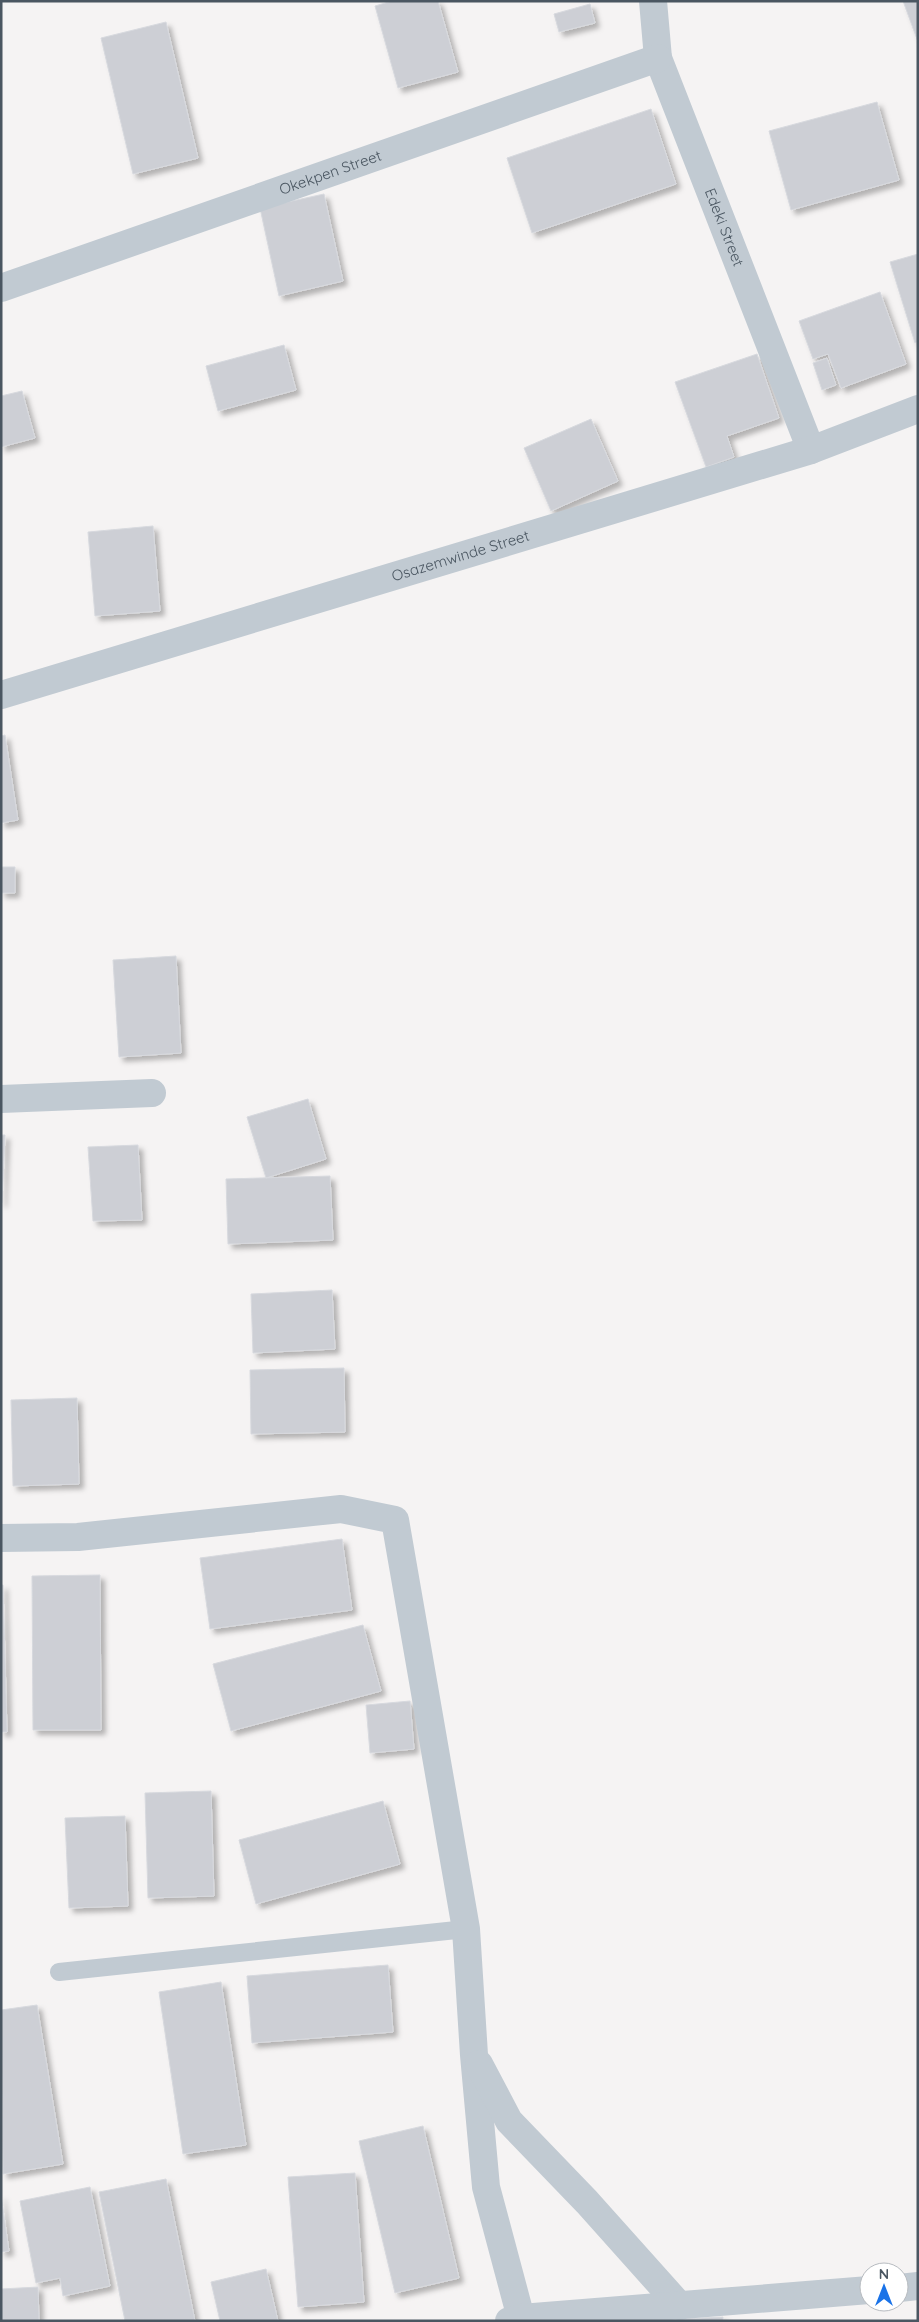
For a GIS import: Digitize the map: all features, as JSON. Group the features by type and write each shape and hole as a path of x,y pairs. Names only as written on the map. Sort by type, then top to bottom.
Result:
{"street":[{"name":"Edeki Street","path":"652,1 658,58 811,450"},
{"name":"Okekpen Street","path":"1,288 658,58"},
{"path":"877,425 910,393 918,388"},
{"name":"Osazemwinde Street","path":"1,695 811,450 918,409"},
{"path":"1,1100 152,1094"},
{"path":"1,1538 78,1537 341,1509 395,1520 466,1929 474,2055 486,2187 515,2319 680,2306 768,2310 859,2292"},
{"path":"474,2055 510,2121 587,2202 680,2306"}],"lane":[{"path":"59,1972 466,1929"}],"building":[{"path":"392,1 438,1 458,72 398,88 375,6"},
{"path":"903,1 918,1 918,42"},
{"path":"590,4 595,23 559,32 554,14"},
{"path":"166,22 198,158 133,174 101,38"},
{"path":"877,102 899,180 791,210 769,131"},
{"path":"651,109 676,184 532,233 507,158"},
{"path":"324,194 343,281 279,296 260,208"},
{"path":"918,254 918,342 915,343 890,262"},
{"path":"880,292 906,364 841,388 828,354 813,359 799,321"},
{"path":"284,345 296,390 218,411 206,366"},
{"path":"757,354 779,418 727,436 734,457 706,467 675,382"},
{"path":"827,358 836,385 822,390 813,363"},
{"path":"22,391 35,438 1,447 1,396"},
{"path":"591,419 618,481 551,511 524,448"},
{"path":"153,526 160,611 95,616 88,532"},
{"path":"5,735 18,820 1,823 1,736"},
{"path":"1,867 15,867 15,893 1,893"},
{"path":"176,956 181,1053 119,1057 113,960"},
{"path":"308,1099 326,1159 266,1178 247,1117"},
{"path":"1,1135 5,1135 2,1203 1,1203"},
{"path":"138,1145 142,1220 93,1221 88,1147"},
{"path":"330,1176 333,1240 228,1244 226,1179"},
{"path":"332,1290 335,1349 253,1353 251,1294"},
{"path":"344,1368 345,1432 251,1434 250,1370"},
{"path":"77,1398 79,1484 13,1486 11,1400"},
{"path":"342,1539 352,1610 210,1629 200,1558"},
{"path":"100,1575 101,1730 33,1730 32,1576"},
{"path":"1,1585 3,1585 7,1732 1,1732"},
{"path":"363,1625 381,1691 231,1731 213,1664"},
{"path":"410,1701 414,1749 370,1753 366,1705"},
{"path":"211,1791 214,1896 148,1898 145,1793"},
{"path":"383,1801 400,1864 256,1904 239,1840"},
{"path":"125,1816 128,1906 69,1908 65,1818"},
{"path":"388,1965 393,2032 252,2043 247,1976"},
{"path":"221,1982 246,2145 183,2154 159,1992"},
{"path":"37,2005 63,2164 3,2174 1,2010"},
{"path":"423,2126 459,2278 395,2293 359,2141"},
{"path":"355,2173 364,2302 298,2307 288,2177"},
{"path":"166,2179 195,2321 125,2321 99,2192"},
{"path":"90,2187 110,2286 63,2296 60,2278 36,2283 20,2201"},
{"path":"1,2195 9,2251 1,2252"},
{"path":"266,2269 278,2321 220,2321 211,2282"},
{"path":"38,2287 39,2321 1,2321 1,2289"},
{"path":"723,2317 723,2321 662,2321 662,2320"}]}
